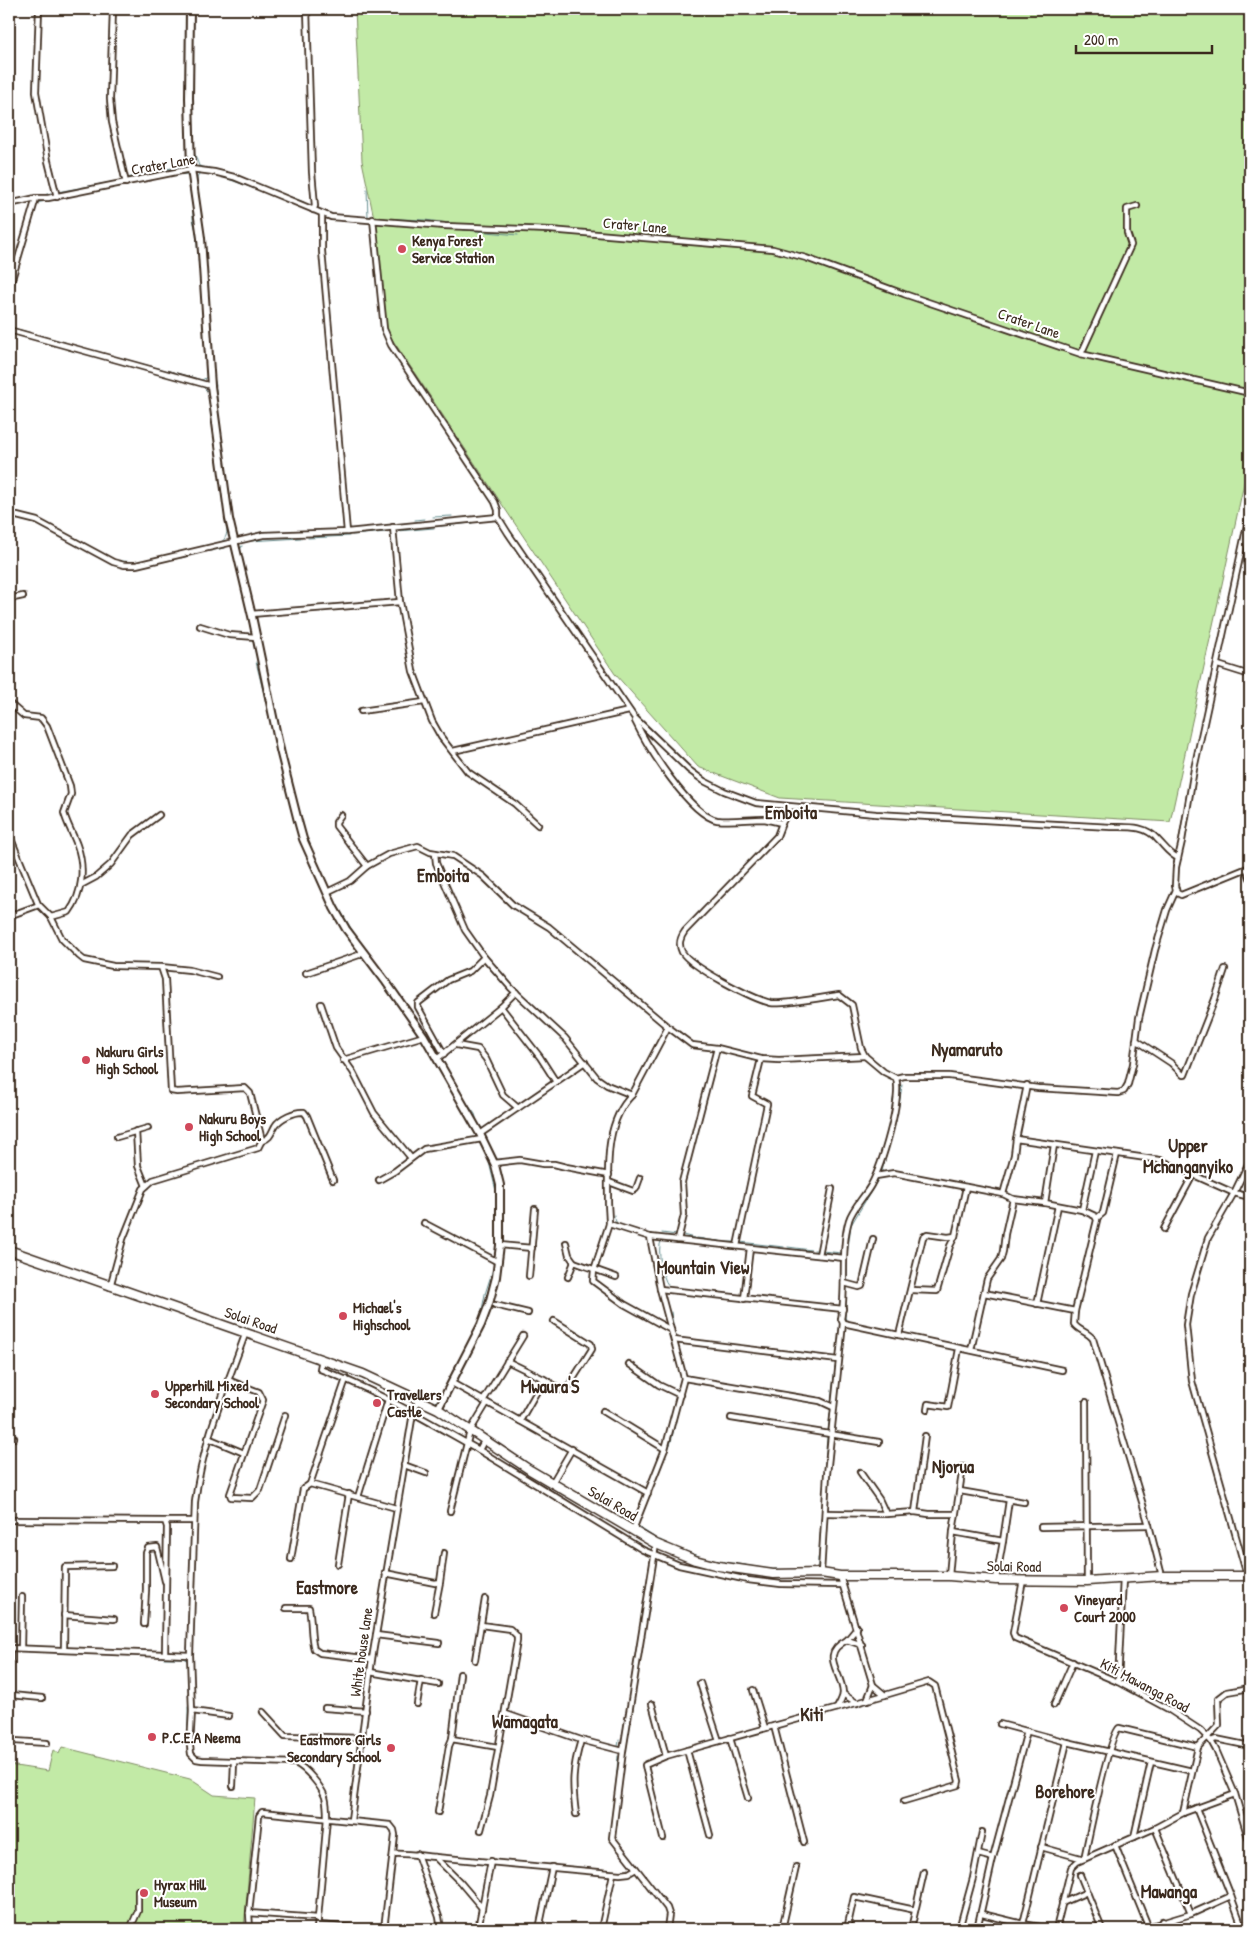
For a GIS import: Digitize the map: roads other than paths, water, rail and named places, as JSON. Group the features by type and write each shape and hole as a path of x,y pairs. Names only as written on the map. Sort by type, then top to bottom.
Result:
{"highway":[{"name":"Solai Road","path":"9,1250 110,1287 246,1332 363,1374 438,1409 484,1441 552,1483 656,1544 695,1560 739,1570 773,1574 821,1573 840,1576 949,1576 996,1580 1088,1581 1162,1576 1249,1576"}],"street":[{"path":"39,9 36,92 48,160 57,196"},
{"path":"113,9 110,100 113,130 126,183"},
{"path":"190,9 188,98 191,169 200,238 211,386 229,519 280,750 303,839 346,929 424,1036 481,1137 494,1163 500,1185 500,1245 489,1304 481,1325 438,1409"},
{"path":"307,9 312,172 315,206 313,210"},
{"name":"Crater Lane","path":"9,204 191,169 234,177 331,217 445,226 550,230 782,251 1082,354 1250,393"},
{"path":"10,290 36,198"},
{"path":"1082,354 1130,245 1127,233 1127,209 1137,206"},
{"path":"322,214 322,251 347,532"},
{"path":"373,219 386,337 494,502 498,510 498,517 629,711 689,770 704,781 724,791 756,803 960,820 1111,827 1132,826 1151,833 1171,854 1178,858"},
{"path":"9,330 211,386"},
{"path":"1250,511 1194,769 1174,879 1178,895 1181,895 1248,868 1250,878"},
{"path":"9,514 37,521 113,562 124,565 136,565 263,535 347,532 498,517"},
{"path":"393,527 400,602 413,671 424,702 441,737 468,772 515,804 538,825"},
{"path":"9,599 23,596"},
{"path":"251,614 400,602"},
{"path":"200,626 229,635 256,637"},
{"path":"1218,665 1250,675"},
{"path":"362,711 424,702"},
{"path":"9,703 24,716 41,718 47,726 70,786 71,794 64,813 78,847 81,886 77,900 69,912 52,918"},
{"path":"452,751 629,711"},
{"path":"634,717 648,745 671,778 691,803 705,816 717,820 764,819 782,823"},
{"path":"790,807 777,836 681,936 680,944 682,951 692,962 729,984 752,996 772,1003 839,995 852,1005 861,1048 865,1056 884,1072 896,1078 904,1076 949,1076 1027,1086 1118,1093 1124,1091 1128,1084 1133,1064 1139,1018 1155,950 1167,910 1176,890"},
{"path":"341,814 336,822 336,826 367,866"},
{"path":"81,886 96,877 111,864 132,835 159,815"},
{"path":"9,834 39,905 52,918 62,939 84,960 113,966 190,970 217,976"},
{"path":"327,892 350,881 367,866 389,854 418,846 435,853 452,856 483,876 513,905 548,927 692,1045 717,1048 761,1059 779,1060 865,1056"},
{"path":"435,853 436,862 465,930 484,957 516,992 565,1038 602,1082 632,1095"},
{"path":"9,916 39,905"},
{"path":"306,973 359,956 362,951"},
{"path":"444,1054 418,1007 418,1003 448,980 470,971 484,957"},
{"path":"161,967 165,979 172,1091 245,1088 250,1093 262,1141"},
{"path":"1136,1040 1171,1063 1185,1075 1225,969"},
{"path":"437,1059 501,1007 516,992"},
{"path":"320,1004 336,1048 353,1072 374,1113 411,1158"},
{"path":"501,1007 540,1057 556,1082"},
{"path":"668,1027 611,1133 609,1224 594,1270 593,1281 624,1304 671,1330"},
{"path":"344,1060 424,1036"},
{"path":"456,1044 478,1049 486,1058 503,1095 518,1108"},
{"path":"678,1240 684,1215 682,1182 717,1048"},
{"path":"737,1246 767,1104 754,1099 752,1096 761,1059"},
{"path":"379,1180 395,1171 424,1149 481,1137 518,1108 585,1062"},
{"path":"821,1573 830,1434 843,1323 841,1319 848,1220 876,1176 895,1110 898,1086 896,1078"},
{"path":"1003,1194 1014,1155 1027,1086"},
{"path":"110,1287 123,1239 146,1186 153,1180 258,1148 262,1141 271,1136 279,1122 296,1112 304,1112 333,1180"},
{"path":"117,1137 148,1128"},
{"path":"136,1132 138,1166 146,1186"},
{"path":"1016,1139 1160,1160 1234,1194 1250,1197"},
{"path":"1045,1203 1054,1145"},
{"path":"1082,1210 1095,1151"},
{"path":"1117,1154 1103,1212 1097,1218 1075,1310 1075,1326 1086,1332 1093,1340 1149,1525 1162,1576"},
{"path":"494,1163 520,1160 554,1164 609,1175"},
{"path":"1250,1160 1234,1194 1208,1238 1190,1294 1186,1325 1192,1381 1249,1576 1250,1586"},
{"path":"876,1176 894,1173 1003,1194 1013,1199 1082,1210 1097,1218"},
{"path":"1164,1229 1193,1175"},
{"path":"609,1182 635,1190 640,1178"},
{"path":"911,1290 937,1291 950,1246 955,1236 966,1187"},
{"path":"819,1255 832,1189"},
{"path":"971,1350 987,1279 1001,1259 1013,1199"},
{"path":"1037,1304 1058,1206"},
{"path":"529,1276 535,1208"},
{"path":"424,1223 498,1262"},
{"path":"609,1224 650,1237 844,1258"},
{"path":"899,1335 923,1237 927,1234 955,1236"},
{"path":"633,1530 666,1448 684,1378 660,1289 650,1237"},
{"path":"844,1284 862,1286 873,1239"},
{"path":"566,1243 569,1256 574,1262 616,1277"},
{"path":"500,1245 532,1248"},
{"path":"744,1298 750,1248"},
{"path":"568,1277 574,1262"},
{"path":"660,1289 843,1309"},
{"path":"984,1293 1075,1310"},
{"path":"495,1305 528,1313"},
{"path":"507,1361 562,1390 565,1389 592,1347 554,1321"},
{"path":"843,1323 1062,1370"},
{"path":"246,1332 208,1438 198,1477 194,1521 190,1654 192,1712 190,1746 192,1754 196,1759 295,1764 300,1766 324,1795 327,1818 318,1927 371,1929"},
{"path":"450,1512 470,1431 507,1361 523,1336"},
{"path":"674,1340 838,1360"},
{"path":"927,1410 928,1404 948,1407 959,1349"},
{"path":"322,1359 320,1369 346,1379 413,1413 479,1450 638,1547 679,1565 748,1580 781,1584 843,1585"},
{"path":"630,1364 659,1386 680,1395"},
{"path":"684,1378 820,1401 833,1407"},
{"path":"291,1559 303,1489 310,1484 346,1379"},
{"path":"520,1421 544,1379"},
{"path":"228,1380 259,1392 262,1396 230,1494 235,1498 252,1498 260,1490 285,1415"},
{"path":"452,1382 648,1493"},
{"path":"358,1497 388,1400"},
{"name":"White house lane","path":"351,1820 385,1574 413,1413 418,1400"},
{"path":"1086,1402 1088,1581"},
{"path":"603,1411 666,1448"},
{"path":"731,1418 879,1442"},
{"path":"9,1435 14,1438"},
{"path":"915,1512 925,1436"},
{"path":"208,1438 244,1453"},
{"path":"479,1450 484,1441"},
{"path":"552,1483 572,1449"},
{"path":"404,1465 426,1473"},
{"path":"949,1576 955,1514 963,1467"},
{"path":"860,1472 879,1499 886,1514"},
{"path":"310,1484 396,1508"},
{"path":"960,1491 1024,1502"},
{"path":"338,1564 349,1494"},
{"path":"996,1580 1009,1500"},
{"path":"825,1513 886,1514 915,1512 955,1514"},
{"path":"9,1520 194,1521"},
{"path":"164,1654 167,1527 165,1521"},
{"path":"1041,1527 1149,1525"},
{"path":"953,1532 1003,1542"},
{"path":"656,1544 623,1752 612,1838 617,1847 667,1908 669,1914 667,1929"},
{"path":"144,1624 146,1553 148,1548 157,1547 166,1590"},
{"path":"434,1613 444,1553"},
{"path":"64,1649 65,1567 112,1566"},
{"path":"385,1574 435,1583 440,1582"},
{"path":"840,1576 873,1685 867,1700"},
{"path":"1118,1682 1123,1578"},
{"name":"Kiti Mawanga Road","path":"1023,1580 1013,1633 1016,1638 1118,1682 1168,1709 1200,1730 1210,1739 1235,1794 1250,1844"},
{"path":"21,1648 22,1597"},
{"path":"475,1660 485,1599"},
{"path":"286,1608 309,1608 311,1639 314,1649 320,1653 372,1659"},
{"path":"64,1615 114,1619"},
{"path":"480,1625 510,1629 517,1636 506,1714 498,1747 490,1796 481,1830"},
{"path":"837,1708 843,1694 833,1654 838,1645 847,1640 857,1628"},
{"path":"376,1635 440,1643"},
{"path":"847,1640 862,1645"},
{"path":"47,1743 19,1742 11,1738 9,1730 11,1695 10,1648 190,1654"},
{"path":"1054,1705 1073,1662"},
{"path":"370,1672 438,1684"},
{"path":"438,1812 449,1746 452,1739 460,1674"},
{"path":"417,1704 420,1680"},
{"path":"700,1682 719,1741"},
{"path":"663,1838 645,1765 666,1756 885,1695 921,1683 932,1683 935,1686 959,1781 958,1785 954,1787 904,1801"},
{"path":"873,1685 885,1695"},
{"path":"1183,1813 1198,1747 1210,1739 1219,1725 1218,1699 1227,1692 1250,1688"},
{"path":"753,1690 766,1728"},
{"path":"843,1694 857,1703"},
{"path":"11,1695 42,1698"},
{"path":"652,1704 666,1756"},
{"path":"325,1708 366,1711"},
{"path":"192,1712 229,1716"},
{"path":"263,1712 285,1736 362,1738"},
{"path":"506,1714 581,1740 623,1752"},
{"path":"1000,1724 1067,1742 1192,1771"},
{"path":"774,1726 804,1842"},
{"path":"1084,1859 1109,1751 1115,1732 1119,1728 1198,1747"},
{"path":"977,1929 982,1914 993,1858 1027,1731"},
{"path":"730,1738 748,1798"},
{"path":"452,1739 498,1747"},
{"path":"1210,1739 1250,1746"},
{"path":"576,1814 572,1785 576,1757 581,1740"},
{"path":"1023,1924 1067,1742"},
{"path":"687,1750 710,1835"},
{"path":"233,1786 234,1762"},
{"path":"1134,1836 1150,1762"},
{"path":"1056,1929 1071,1868 1077,1862 1155,1828 1183,1813 1235,1794"},
{"path":"1196,1808 1243,1929"},
{"path":"250,1929 249,1913 259,1816 262,1812 390,1825 395,1835 384,1929"},
{"path":"1155,1828 1191,1914"},
{"path":"958,1929 973,1878 982,1832"},
{"path":"1115,1845 1148,1926"},
{"path":"1041,1847 1084,1859"},
{"path":"393,1854 417,1854 613,1874 628,1873 636,1869"},
{"path":"417,1854 439,1917 441,1929"},
{"path":"978,1854 993,1858"},
{"path":"435,1857 482,1908"},
{"path":"478,1929 491,1861"},
{"path":"539,1929 552,1867"},
{"path":"782,1929 796,1867"},
{"path":"911,1929 924,1872"},
{"path":"601,1929 613,1874"},
{"path":"1080,1875 1102,1929"},
{"path":"130,1929 138,1911 138,1890"},
{"path":"1062,1902 1087,1892"},
{"path":"1141,1929 1162,1921 1191,1914 1230,1896"},
{"path":"847,1929 854,1898 915,1910"},
{"path":"249,1913 318,1918"},
{"path":"982,1914 1052,1929"},
{"path":"1162,1921 1166,1929"}],"waterway":[{"path":"194,152 199,166 224,172"},
{"path":"127,178 185,165"},
{"path":"201,218 197,178 202,172"},
{"path":"171,175 189,174"},
{"path":"220,176 277,197"},
{"path":"57,192 123,180"},
{"path":"251,182 304,202"},
{"path":"367,189 368,217"},
{"path":"40,196 51,193"},
{"path":"36,203 86,193"},
{"path":"288,202 312,212"},
{"path":"193,205 195,228"},
{"path":"314,213 319,214"},
{"path":"364,217 371,217"},
{"path":"378,218 425,220 456,224"},
{"path":"376,223 427,227"},
{"path":"460,224 469,225"},
{"path":"433,227 437,228"},
{"path":"444,228 518,235"},
{"path":"196,233 198,255"},
{"path":"198,260 200,271"},
{"path":"200,275 202,298"},
{"path":"208,293 209,304"},
{"path":"202,302 203,309"},
{"path":"209,316 211,331"},
{"path":"9,327 28,332"},
{"path":"10,332 16,334"},
{"path":"19,335 26,337"},
{"path":"37,335 65,342"},
{"path":"211,336 213,358"},
{"path":"69,344 97,352"},
{"path":"56,345 65,348"},
{"path":"69,350 94,356"},
{"path":"101,353 165,370"},
{"path":"98,357 143,370"},
{"path":"213,363 214,378"},
{"path":"147,371 176,379"},
{"path":"169,371 202,380 207,377"},
{"path":"180,380 202,386"},
{"path":"215,381 216,386"},
{"path":"203,387 209,393"},
{"path":"216,389 218,408"},
{"path":"218,413 220,427"},
{"path":"214,431 216,449"},
{"path":"225,462 227,483"},
{"path":"228,486 230,503"},
{"path":"220,543 227,534 225,515"},
{"path":"433,517 452,516"},
{"path":"415,520 424,519"},
{"path":"441,526 472,523"},
{"path":"398,531 434,528"},
{"path":"352,535 387,532"},
{"path":"308,538 349,536"},
{"path":"250,541 301,538"},
{"path":"242,546 240,550 242,559"},
{"path":"177,553 201,547"},
{"path":"210,551 224,548"},
{"path":"181,558 207,551"},
{"path":"122,561 137,562 175,553"},
{"path":"133,568 174,559"},
{"path":"241,584 251,630"},
{"path":"253,641 256,655"},
{"path":"256,662 297,827"},
{"path":"283,747 286,760"},
{"path":"305,833 312,852"},
{"path":"310,865 318,881"},
{"path":"320,885 330,909 343,930"},
{"path":"332,896 355,935 372,958"},
{"path":"354,945 359,952"},
{"path":"362,955 373,971"},
{"path":"377,975 395,1001"},
{"path":"393,987 418,1023"},
{"path":"413,1025 419,1035"},
{"path":"421,1039 467,1118"},
{"path":"899,1106 902,1085"},
{"path":"892,1107 895,1087"},
{"path":"466,1102 475,1114 478,1124"},
{"path":"894,1129 898,1112"},
{"path":"882,1171 892,1134"},
{"path":"487,1154 496,1191"},
{"path":"847,1255 851,1225 879,1178"},
{"path":"497,1197 497,1207"},
{"path":"503,1205 504,1242"},
{"path":"615,1219 617,1224"},
{"path":"607,1237 611,1228 614,1228"},
{"path":"603,1234 605,1230"},
{"path":"662,1233 677,1235"},
{"path":"683,1235 694,1238"},
{"path":"592,1266 602,1236"},
{"path":"697,1238 705,1239"},
{"path":"496,1250 497,1239"},
{"path":"709,1240 720,1241"},
{"path":"661,1241 661,1263 668,1285"},
{"path":"724,1242 734,1242"},
{"path":"740,1242 784,1247"},
{"path":"788,1247 811,1250"},
{"path":"822,1251 842,1253"},
{"path":"847,1262 847,1281"},
{"path":"480,1320 485,1294 495,1263"},
{"path":"840,1306 842,1285"},
{"path":"846,1320 847,1286"},
{"path":"671,1312 674,1330"},
{"path":"837,1355 840,1320"},
{"path":"471,1350 481,1332"},
{"path":"675,1333 677,1338"},
{"path":"677,1343 678,1348"},
{"path":"459,1361 462,1355"},
{"path":"831,1401 836,1361"},
{"path":"450,1378 455,1369"},
{"path":"648,1500 671,1442 682,1393"},
{"path":"434,1403 440,1398"},
{"path":"828,1431 831,1407"},
{"path":"835,1416 837,1407"},
{"path":"819,1552 827,1437"},
{"path":"495,1442 505,1448"},
{"path":"830,1466 832,1448"},
{"path":"511,1452 515,1455"},
{"path":"521,1458 526,1462"},
{"path":"829,1484 830,1472"},
{"path":"562,1493 578,1504"},
{"path":"587,1509 594,1513"},
{"path":"621,1519 631,1524"},
{"path":"640,1528 654,1537"},
{"path":"660,1540 673,1547"},
{"path":"677,1548 699,1556"},
{"path":"705,1558 713,1560"},
{"path":"815,1570 818,1569 818,1558"},
{"path":"717,1561 746,1565"},
{"path":"749,1566 758,1567"},
{"path":"761,1568 772,1569"},
{"path":"774,1569 787,1570"},
{"path":"164,1658 183,1658 188,1661"},
{"path":"189,1680 189,1704"},
{"path":"507,1710 509,1701"},
{"path":"188,1707 188,1740"},
{"path":"495,1745 498,1738"},
{"path":"618,1747 619,1740"},
{"path":"616,1785 618,1756"}],"place":[{"name":"Kenya Forest Service Station","path":"402,249"},
{"name":"Nakuru Girls High School","path":"86,1060"},
{"name":"Nakuru Boys High School","path":"189,1127"},
{"name":"Michael's Highschool","path":"343,1316"},
{"name":"Upperhill Mixed Secondary School","path":"155,1394"},
{"name":"Travellers Castle","path":"377,1403"},
{"name":"Vineyard Court 2000","path":"1064,1608"},
{"name":"P.C.E.A Neema","path":"152,1737"},
{"name":"Eastmore Girls Secondary School","path":"391,1748"},
{"name":"Hyrax Hill Museum","path":"144,1893"}],"district":[{"name":"Emboita","path":"791,812"},
{"name":"Emboita","path":"443,875"},
{"name":"Nyamaruto","path":"967,1049"},
{"name":"Upper Mchanganyiko","path":"1188,1155"},
{"name":"Mountain View","path":"703,1267"},
{"name":"Mwaura'S","path":"550,1386"},
{"name":"Njorua","path":"953,1466"},
{"name":"Eastmore","path":"327,1587"},
{"name":"Kiti","path":"812,1714"},
{"name":"Wamagata","path":"525,1721"},
{"name":"Borehore","path":"1065,1791"},
{"name":"Mawanga","path":"1169,1891"}]}
